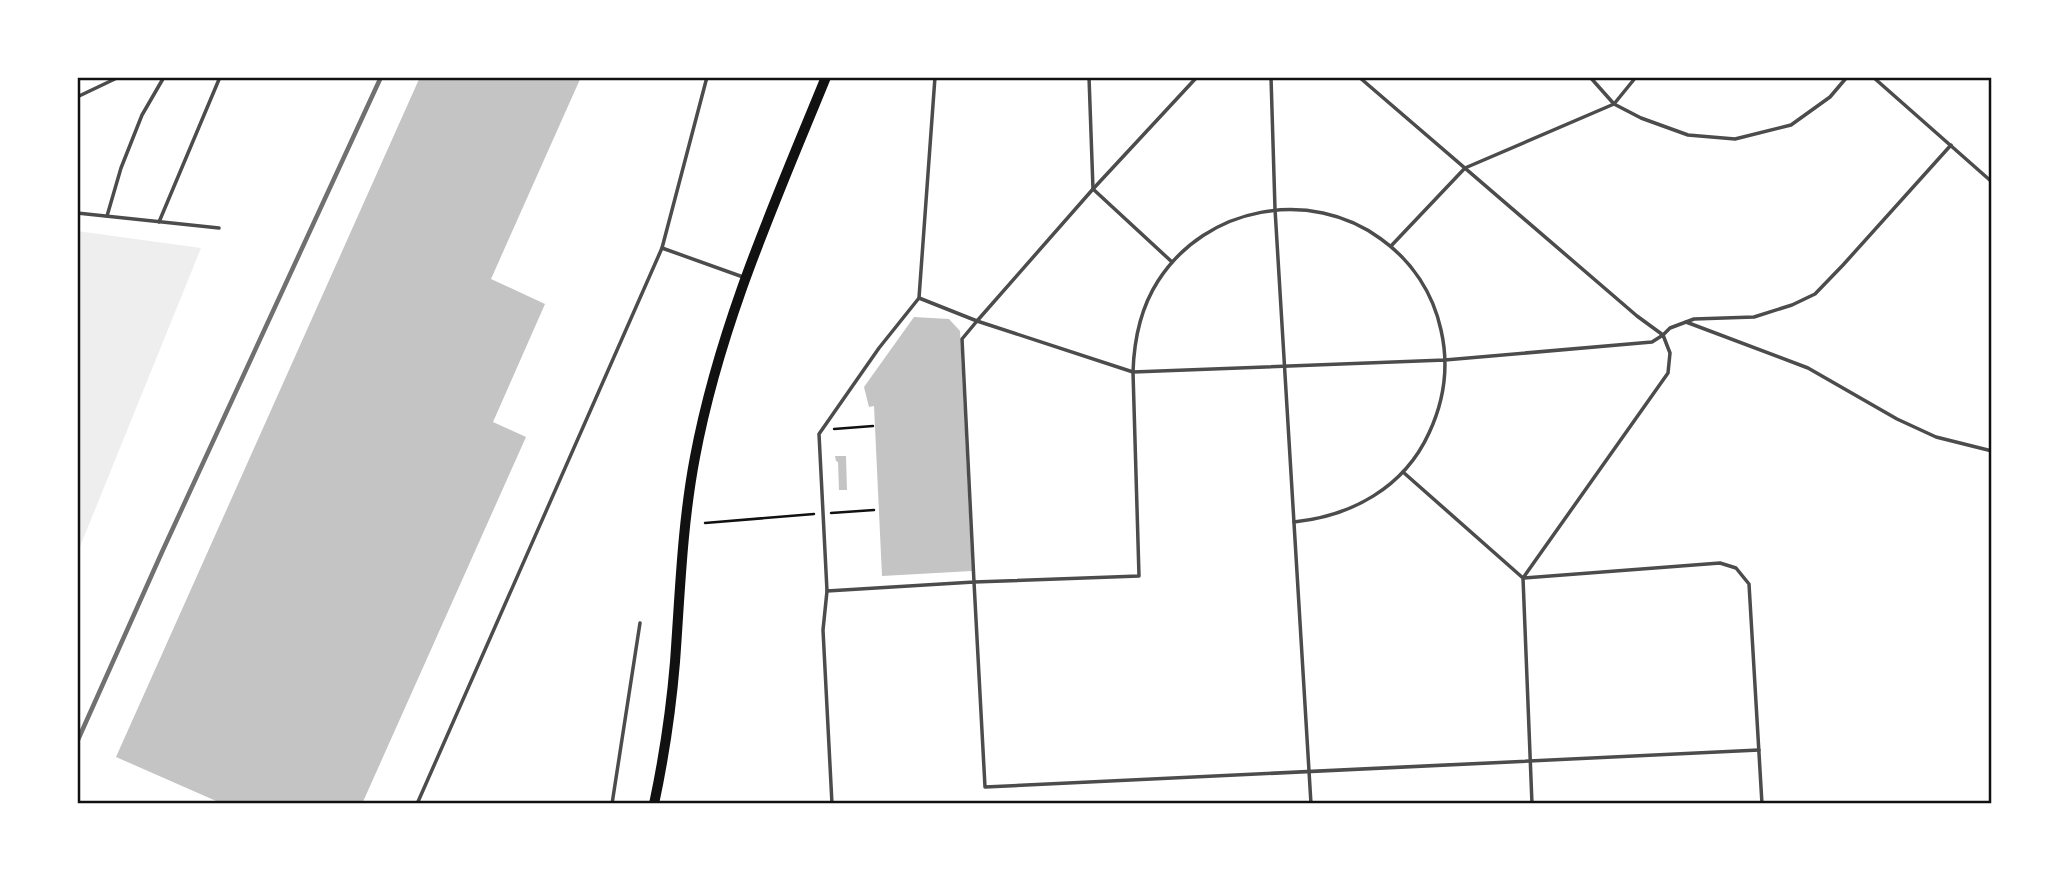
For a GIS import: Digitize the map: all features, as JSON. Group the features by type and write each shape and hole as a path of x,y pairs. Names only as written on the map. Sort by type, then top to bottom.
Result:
{"main road":[{"path":"654,804 671,698 682,549 694,459 716,367 745,277 826,77"}],"lane":[{"path":"77,97 119,77"},
{"path":"107,216 121,168 138,125 164,77"},
{"path":"159,222 220,77"},
{"path":"417,804 662,248 707,77"},
{"path":"832,804 822,630 827,591 819,434 879,348 919,298 935,77"},
{"path":"1089,77 1093,190 1172,262"},
{"path":"1197,77 962,339 985,787 1759,750"},
{"path":"1271,77 1275,209 1311,804"},
{"path":"1359,77 1637,316 1663,335 1670,353 1668,373 1523,578 1532,804"},
{"path":"1590,77 1614,104 1642,118 1688,135 1735,139 1791,125 1830,97 1847,77"},
{"path":"1391,246 1465,168 1614,104 1636,77"},
{"path":"1873,77 1992,182"},
{"path":"919,298 977,321 1133,372 1446,360 1652,342 1670,328 1694,319 1754,317 1792,305 1815,294 1951,145"},
{"path":"827,591 1139,576 1133,372 1134,348 1146,302 1172,262 1208,232 1252,213 1275,209 1300,209 1349,220 1391,246 1420,279 1430,298 1438,317 1446,360 1445,381 1436,420 1422,447 1403,472 1385,489 1364,502 1318,519 1294,522"},
{"path":"77,212 219,228"},
{"path":"662,248 745,277"},
{"path":"1686,322 1808,368 1897,419 1936,437 1992,451"},
{"path":"1403,472 1523,578 1720,563 1736,568 1749,584 1762,804"},
{"path":"612,804 639,623"}],"path":[{"path":"822,429 873,426"},
{"path":"705,523 874,510"}],"shaded area":[{"path":"77,231 201,248 77,554"}],"building":[{"path":"420,77 581,77 491,279 545,304 493,422 526,437 362,804 223,804 116,757"},
{"path":"914,317 949,319 960,331 972,571 882,576 874,406 869,407 864,387"},
{"path":"835,456 846,456 847,490 839,490 838,462"}],"railway":[{"path":"77,742 381,77"}]}
